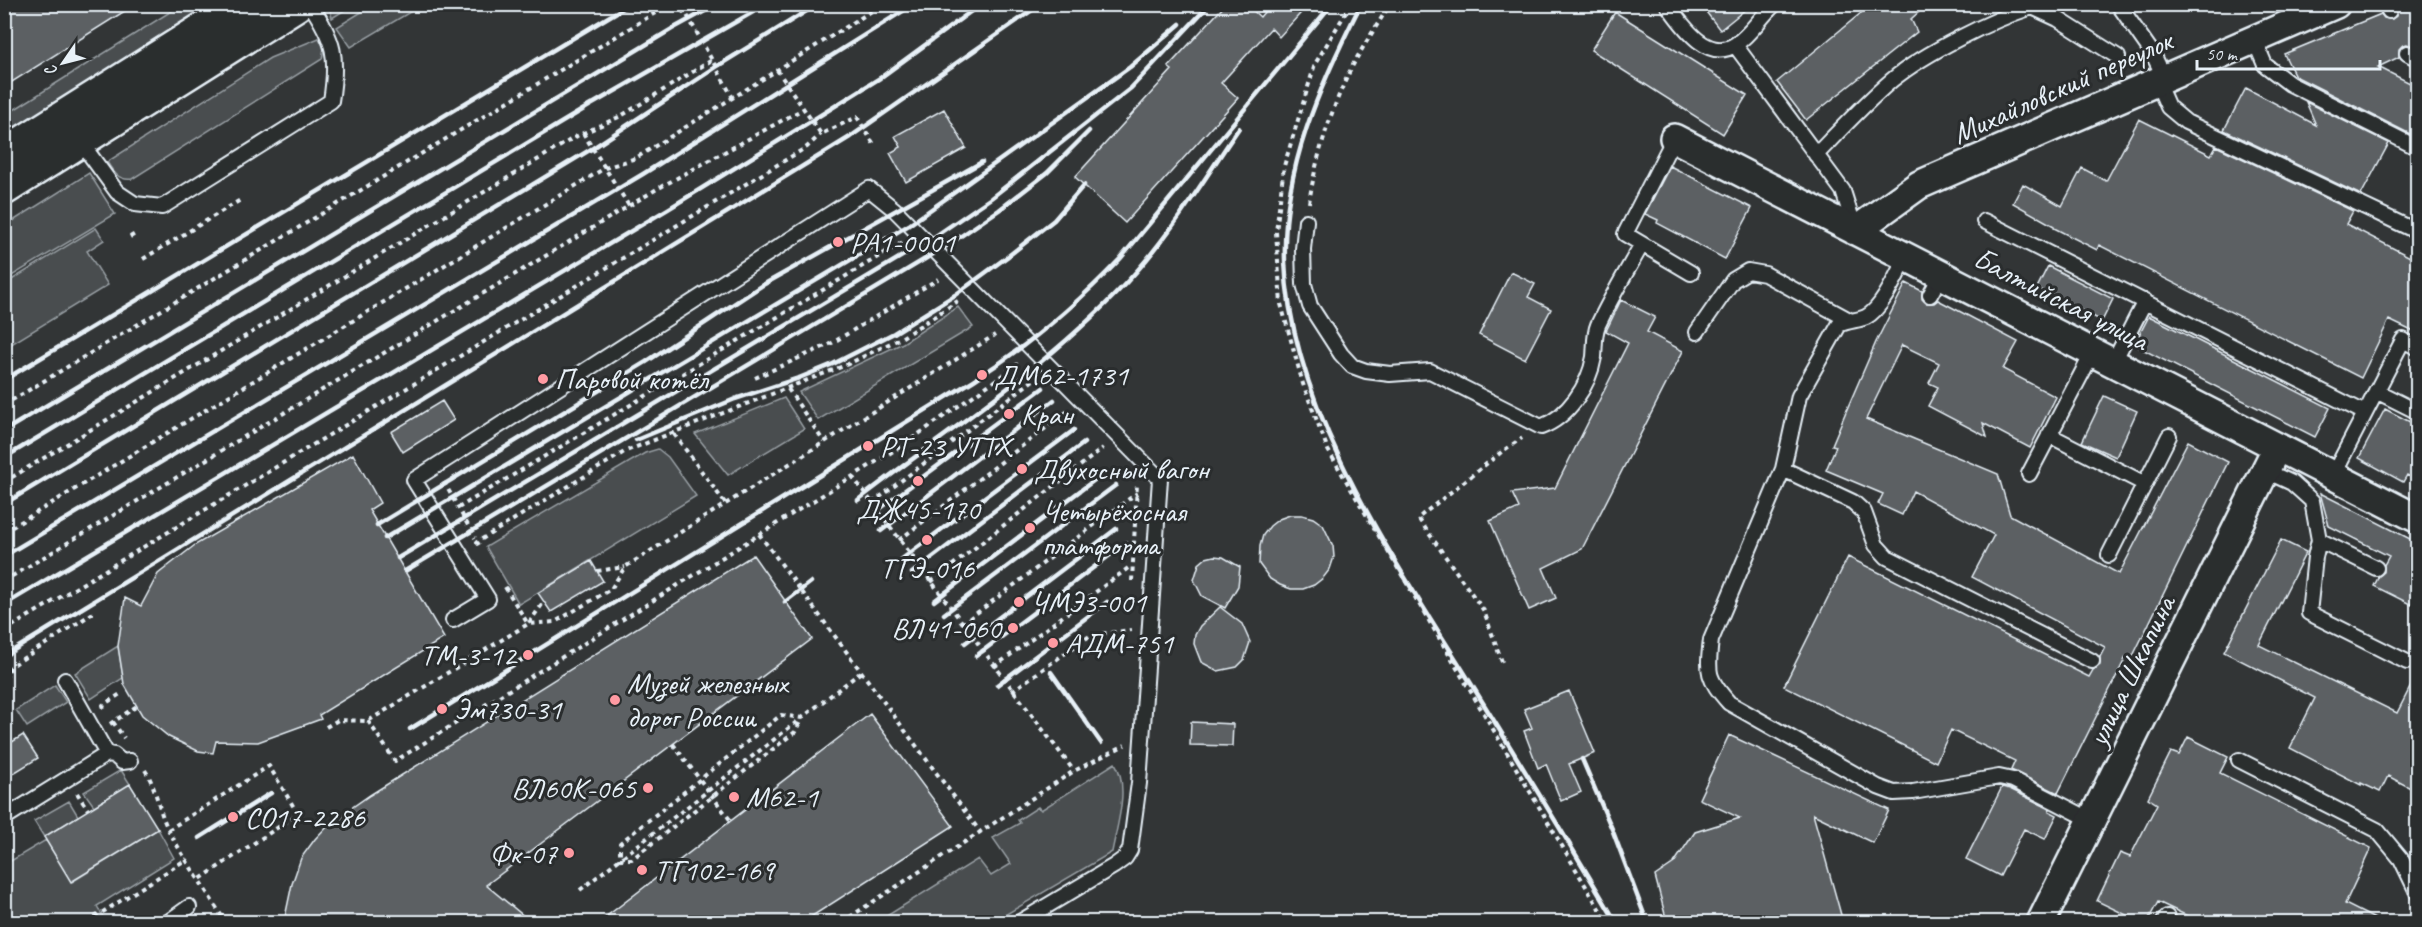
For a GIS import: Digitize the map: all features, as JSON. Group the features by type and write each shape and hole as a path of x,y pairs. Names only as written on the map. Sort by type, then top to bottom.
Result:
{"main road":[{"path":"4,155 244,4"},
{"path":"4,188 296,4"}],"street":[{"name":"Михайловский переулок","path":"1855,231 1919,185 2336,4"},
{"name":"Балтийская улица","path":"1674,138 1906,257 1935,285 2103,358 2272,459 2333,475 2418,519"},
{"name":"улица Шкапина","path":"2041,922 2094,820 2272,459"}],"lane":[{"path":"80,141 117,192 135,204 162,207 331,100 336,70 334,54 326,27 310,4"},
{"path":"1667,4 1688,32 1703,44 1719,50 1735,45 1775,4"},
{"path":"2118,4 2153,54 2168,107 2186,122 2418,232"},
{"path":"1816,155 1894,79 1935,52 2007,15 2032,8 2058,19 2118,57"},
{"path":"2254,39 2265,65 2290,84 2418,148"},
{"path":"1735,45 1844,191 1855,231"},
{"path":"1674,138 1625,234 1691,273"},
{"path":"453,620 488,599 414,480 869,189 895,210 1160,479 1142,737 1130,850 1125,858 1114,866 1020,922"},
{"path":"1306,221 1303,249 1304,284 1310,306 1341,354 1352,366 1366,371 1389,374 1430,371 1540,427 1556,422 1571,406 1585,382 1593,360 1597,328 1642,244"},
{"path":"1984,221 2365,413"},
{"path":"1906,257 1878,307 1868,316 1858,320 1849,320 1839,325 1799,396 1782,469 1711,640 1708,665 1712,684 1729,703 1878,787 1894,793 1913,792 2000,777 2013,780 2094,820"},
{"path":"1697,332 1733,280 1748,271 1765,274 1849,320"},
{"path":"2029,474 2049,435 2145,301"},
{"path":"2333,475 2403,340 2418,348"},
{"path":"2376,391 2418,412"},
{"path":"2049,435 2145,484"},
{"path":"2109,555 2169,436"},
{"path":"2272,459 2292,483 2312,501 2319,540 2309,613 2407,662"},
{"path":"1782,469 1853,502 1864,512 1876,545 1887,556 2092,661"},
{"path":"2319,540 2376,568"},
{"path":"65,680 107,754"},
{"path":"4,818 107,754 114,755 122,762 133,759"},
{"path":"2239,760 2377,830 2401,859 2418,894"},
{"path":"168,922 189,907"}],"path":[{"path":"4,405 672,4 687,15 733,98"},
{"path":"4,532 605,168 636,158 883,4"},
{"path":"1351,4 1315,64 1284,166 1276,232 1281,304 1303,384 1328,450 1607,922"},
{"path":"1306,221 1312,180 1344,85 1390,4"},
{"path":"4,482 583,133 621,116 712,60"},
{"path":"777,70 821,134"},
{"path":"4,581 629,206 803,109"},
{"path":"4,631 807,147 821,134 857,117 875,146"},
{"path":"583,133 629,206"},
{"path":"143,259 242,199"},
{"path":"130,237 137,233"},
{"path":"896,233 912,249"},
{"path":"458,508 904,241"},
{"path":"755,378 832,343 941,278 935,272"},
{"path":"477,542 626,452 846,365 901,338 962,298 957,294"},
{"path":"989,327 1002,341"},
{"path":"528,624 555,622 610,589 625,567 996,335"},
{"path":"872,503 1038,377 1014,354"},
{"path":"368,721 395,761 903,445 1022,362"},
{"path":"788,389 824,442"},
{"path":"899,540 1071,409 1063,401"},
{"path":"1502,662 1484,612 1418,518 1504,450 1540,427"},
{"path":"674,434 725,503"},
{"path":"931,582 1107,445"},
{"path":"852,476 1074,771"},
{"path":"444,477 444,485 483,551"},
{"path":"1132,587 1138,477"},
{"path":"962,624 1137,493"},
{"path":"759,534 981,833"},
{"path":"994,667 1132,566"},
{"path":"597,571 625,567"},
{"path":"500,578 528,624"},
{"path":"326,727 338,720 368,721 528,624 544,602"},
{"path":"4,677 10,673 10,667 93,613"},
{"path":"1131,619 1131,641"},
{"path":"1012,691 1091,635 1131,630"},
{"path":"579,890 861,672"},
{"path":"122,693 103,705 133,759 152,781 158,806 168,830 225,922"},
{"path":"107,725 137,706"},
{"path":"620,860 620,843 781,716 802,718"},
{"path":"620,860 632,859 795,732 802,718"},
{"path":"842,922 1074,771 1142,737"},
{"path":"673,744 731,820"},
{"path":"168,830 269,766 298,814 200,879"},
{"path":"87,922 187,859"}],"shaded area":[{"path":"329,4 353,5 332,18"},
{"path":"181,5 213,5 5,136 4,116"},
{"path":"373,5 422,5 351,47 337,27"},
{"path":"319,38 324,48 322,59 132,179 120,177 107,162 270,58"},
{"path":"89,173 115,214 5,280 5,226"},
{"path":"96,228 104,240 87,251 108,285 5,348 5,284"},
{"path":"958,307 973,327 818,420 799,392 903,343"},
{"path":"784,398 804,429 728,475 695,434"},
{"path":"658,449 668,457 696,496 519,604 486,547 645,453"},
{"path":"118,646 123,678 91,699 75,673"},
{"path":"55,685 66,702 27,727 16,710"},
{"path":"1115,763 1122,783 1122,795 1112,852 993,922 877,922 978,859 991,876 1011,864 993,838 1020,823 1018,820 1038,807 1041,810"},
{"path":"121,770 130,784 94,806 84,792"},
{"path":"69,801 78,816 44,837 34,821"},
{"path":"158,829 174,858 97,906 106,922 5,922 4,865 46,840 72,882"}],"building":[{"path":"4,4 136,4 4,87"},
{"path":"1226,4 1246,4 1260,17 1271,4 1309,4 1279,37 1271,28 1221,83 1238,98 1125,223 1075,177 1172,70 1168,67"},
{"path":"1700,4 1752,4 1720,30"},
{"path":"1872,4 1928,4 1911,19 1917,32 1806,120 1777,82"},
{"path":"2404,4 2418,4 2418,48 2403,45 2399,49 2399,57 2378,67 2418,87 2418,138 2295,76 2284,54 2381,14 2384,18 2392,19 2396,16 2397,7"},
{"path":"1615,12 1747,95 1723,134 1591,50"},
{"path":"2246,88 2316,125 2306,102 2389,143 2361,195 2224,130"},
{"path":"944,109 966,148 906,182 890,153 901,147 895,136"},
{"path":"2139,119 2211,155 2216,146 2353,211 2346,224 2418,261 2418,334 2389,320 2361,378 2099,245 2097,250 2013,203 2023,184 2062,206 2082,168 2106,181"},
{"path":"1670,166 1752,208 1725,259 1657,223 1658,220 1645,214"},
{"path":"2048,266 2113,299 2102,321 2037,288"},
{"path":"1511,272 1535,284 1528,297 1551,309 1525,359 1479,335"},
{"path":"1906,283 1922,291 1922,299 1926,303 1934,303 1938,300 2018,342 2003,369 2056,397 2030,448 1983,423 1987,437 1928,406 1938,387 1929,383 1939,363 1902,345 1866,419 1998,474 2010,515 2119,574 2188,441 2228,462 2131,660 2126,657 2058,793 2011,770 2015,761 1951,730 1936,762 1784,686 1848,557 2089,677 2100,665 2100,657 2105,647 1972,577 1994,535 1913,491 1902,515 1878,504 1883,494 1826,470 1836,446 1832,445 1847,409 1876,342"},
{"path":"1621,300 1655,317 1647,332 1683,351 1582,549 1543,568 1556,598 1529,610 1490,521 1519,508 1512,493 1555,488 1628,343 1606,331"},
{"path":"2149,316 2330,408 2315,437 2134,345"},
{"path":"2104,396 2137,411 2116,457 2082,442"},
{"path":"442,401 454,420 403,452 391,432"},
{"path":"2385,409 2418,426 2418,481 2407,475 2403,482 2359,458"},
{"path":"353,454 380,503 369,510 444,638 319,715 321,719 258,742 216,741 213,753 198,751 169,737 142,715 124,684 118,646 125,598 141,606 158,574 195,545"},
{"path":"2320,493 2418,543 2418,608 2374,586 2384,572 2384,565 2389,556 2329,526"},
{"path":"1290,515 1313,518 1323,525 1333,546 1334,557 1330,569 1314,585 1303,589 1291,589 1280,585 1270,579 1259,564 1263,535 1279,519"},
{"path":"2281,540 2306,552 2259,645 2397,713 2418,672 2418,792 2388,776 2380,792 2361,783 2361,785 2290,748 2315,698 2224,652"},
{"path":"753,555 812,639 486,885 531,922 284,922 292,884 301,858 331,822 370,795"},
{"path":"1223,557 1240,567 1238,586 1225,608 1202,596 1194,580 1199,564 1206,558"},
{"path":"591,561 603,581 551,612 538,593"},
{"path":"1220,607 1242,624 1250,642 1244,660 1237,667 1218,671 1201,662 1194,644 1195,635 1200,626"},
{"path":"1569,691 1595,753 1569,764 1581,792 1561,801 1546,764 1538,768 1524,731 1532,728 1524,709"},
{"path":"870,714 953,826 803,922 599,922"},
{"path":"1191,722 1233,724 1232,746 1190,745"},
{"path":"23,735 38,758 4,779 4,747"},
{"path":"1729,735 1889,810 1873,843 1813,814 1843,922 1667,922 1655,876 1674,863 1695,832 1740,818 1699,799"},
{"path":"2188,737 2228,757 2220,773 2371,848 2345,904 2381,922 2200,922 2158,902 2147,922 2141,922 2097,901 2120,853 2130,857 2157,804 2148,798 2171,752 2179,755"},
{"path":"130,784 158,829 71,882 44,837"},
{"path":"2002,787 2050,809 2049,811 2057,815 2045,839 2024,829 2000,876 1966,859"}],"railway":[{"path":"4,380 630,4"},
{"path":"4,431 672,29 718,4"},
{"path":"4,458 589,106 767,4"},
{"path":"4,504 593,148 716,67 818,4"},
{"path":"4,556 643,174 914,4"},
{"path":"4,605 668,209 880,78 981,4"},
{"path":"4,656 850,137 1041,4"},
{"path":"398,558 934,237 991,198 1131,88 1210,4"},
{"path":"410,729 974,380 1032,339 1069,309 1120,259 1332,4"},
{"path":"1361,4 1318,97 1297,161 1290,193 1285,261 1291,315 1304,369 1324,422 1375,526 1616,922"},
{"path":"385,538 909,225 1130,67 1180,24"},
{"path":"858,500 1038,364 1105,305 1164,238 1239,128"},
{"path":"405,571 945,247 1047,173 1089,131"},
{"path":"377,525 646,362 761,286 982,162"},
{"path":"636,440 735,399 833,364 894,333 955,295 1007,257 1054,220 1084,185"},
{"path":"870,516 1043,388"},
{"path":"881,531 1054,400"},
{"path":"902,559 1074,430"},
{"path":"912,573 1084,443"},
{"path":"934,601 1105,472"},
{"path":"944,614 1116,485"},
{"path":"965,643 1116,529"},
{"path":"976,656 1126,543"},
{"path":"785,602 811,582"},
{"path":"997,685 1107,602"},
{"path":"1051,672 1101,743"},
{"path":"1582,759 1612,829 1647,922"},
{"path":"199,838 271,793"}],"place":[{"name":"РА1-0001","path":"838,242"},
{"name":"ДМ62-1731","path":"982,375"},
{"name":"Паровой котёл","path":"543,379"},
{"name":"Кран","path":"1009,414"},
{"name":"РТ-23 УТТХ","path":"868,446"},
{"name":"Двухосный вагон","path":"1022,469"},
{"name":"ДЖ45-170","path":"918,481"},
{"name":"Четырёхосная платформа","path":"1030,528"},
{"name":"ТГЭ-016","path":"927,540"},
{"name":"ЧМЭ3-001","path":"1019,602"},
{"name":"ВЛ41-060","path":"1013,628"},
{"name":"АДМ-751","path":"1053,643"},
{"name":"ТМ-3-12","path":"528,655"},
{"name":"Музей железных дорог России","path":"615,700"},
{"name":"Эм730-31","path":"442,709"},
{"name":"ВЛ60К-065","path":"648,788"},
{"name":"М62-1","path":"734,797"},
{"name":"СО17-2286","path":"233,817"},
{"name":"Фк-07","path":"569,853"},
{"name":"ТГ102-169","path":"642,870"}]}
